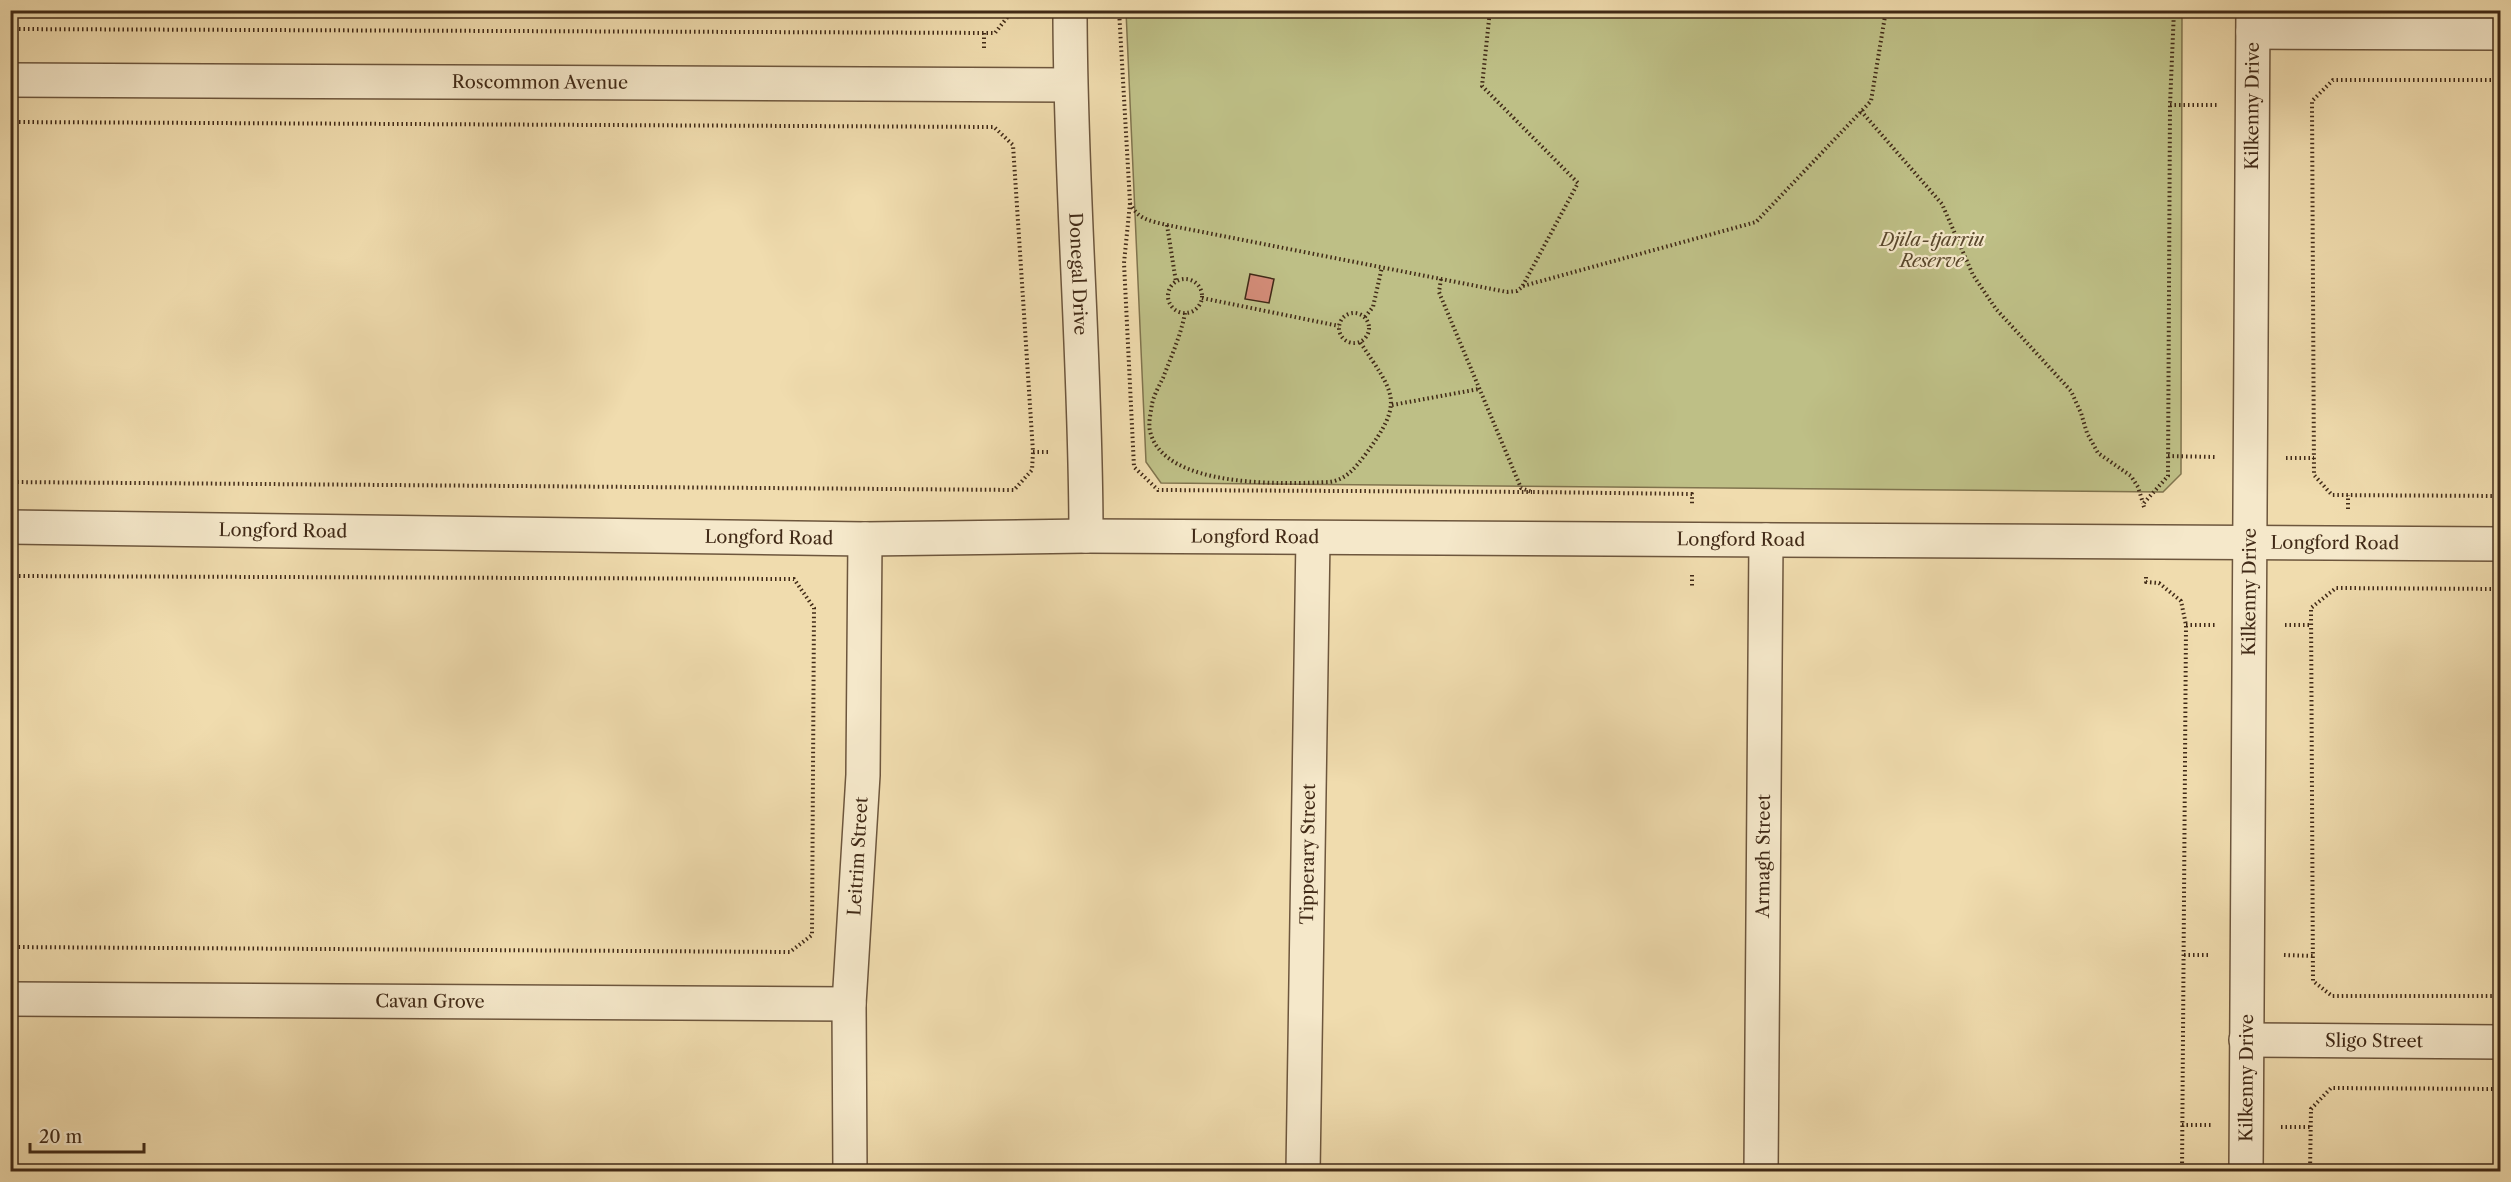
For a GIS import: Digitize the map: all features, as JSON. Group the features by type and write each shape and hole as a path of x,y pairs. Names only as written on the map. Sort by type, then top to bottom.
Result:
{"street":[{"name":"Donegal Drive","path":"1070,10 1070,85 1086,453 1086,536"},
{"path":"2253,21 2500,33"},
{"name":"Kilkenny Drive","path":"2246,1172 2253,21"},
{"name":"Roscommon Avenue","path":"10,80 1070,85"},
{"name":"Longford Road","path":"10,527 865,539 1086,536 2500,544"},
{"name":"Tipperary Street","path":"1303,1172 1312,538"},
{"name":"Leitrim Street","path":"850,1172 849,1004 863,775 865,539"},
{"name":"Armagh Street","path":"1761,1172 1766,540"},
{"name":"Cavan Grove","path":"10,999 849,1004"},
{"name":"Sligo Street","path":"2246,1040 2500,1042"}],"path":[{"path":"10,29 995,33 1013,10"},
{"path":"1119,10 1130,203 1124,263 1134,467 1158,490 1692,494 1692,540"},
{"path":"1490,10 1482,86 1578,183 1522,287"},
{"path":"1130,203 1134,212 1143,219 1167,225 1506,292 1516,291 1522,287 1756,222 1871,101 1886,10"},
{"path":"2143,504 2168,476 2170,105 2174,10"},
{"path":"2500,80 2333,80 2312,101 2312,104 2314,476 2332,495 2500,496"},
{"path":"2170,105 2252,105"},
{"path":"1861,111 1942,204 1972,275 1996,309 2071,391 2087,433 2098,453 2131,476 2138,486 2143,504 2146,582 2159,583 2181,601 2186,625 2182,1172"},
{"path":"10,122 994,127 1013,145 1033,452 1032,470 1014,490 10,482"},
{"path":"1167,225 1176,282"},
{"path":"1365,317 1373,307 1382,267"},
{"path":"1185,278 1194,281 1202,291 1202,298 1195,309 1185,313 1175,310 1169,301 1169,290 1176,282 1185,278"},
{"path":"1441,279 1439,292 1521,488 1532,492"},
{"path":"1202,298 1338,326"},
{"path":"1185,313 1178,338 1153,399 1150,431 1156,445 1164,454 1192,470 1219,479 1240,482 1335,482 1349,474 1387,423 1392,405 1384,380 1360,342"},
{"path":"1358,313 1365,317 1369,331 1360,342 1354,344 1343,339 1338,326 1343,317 1358,313"},
{"path":"1392,405 1479,389"},
{"path":"2168,456 2250,458"},
{"path":"10,576 794,579 814,608 814,620 812,935 790,952 10,947"},
{"path":"2500,589 2337,588 2311,608 2313,981 2332,996 2500,996"},
{"path":"2310,1172 2311,1108 2331,1088 2500,1089"}],"green space":[{"name":"Djila-tjarriu Reserve","path":"1126,11 2182,11 2181,474 2163,492 1161,483 1146,462"}],"building":[{"path":"1250,274 1274,279 1269,303 1245,299"}]}
